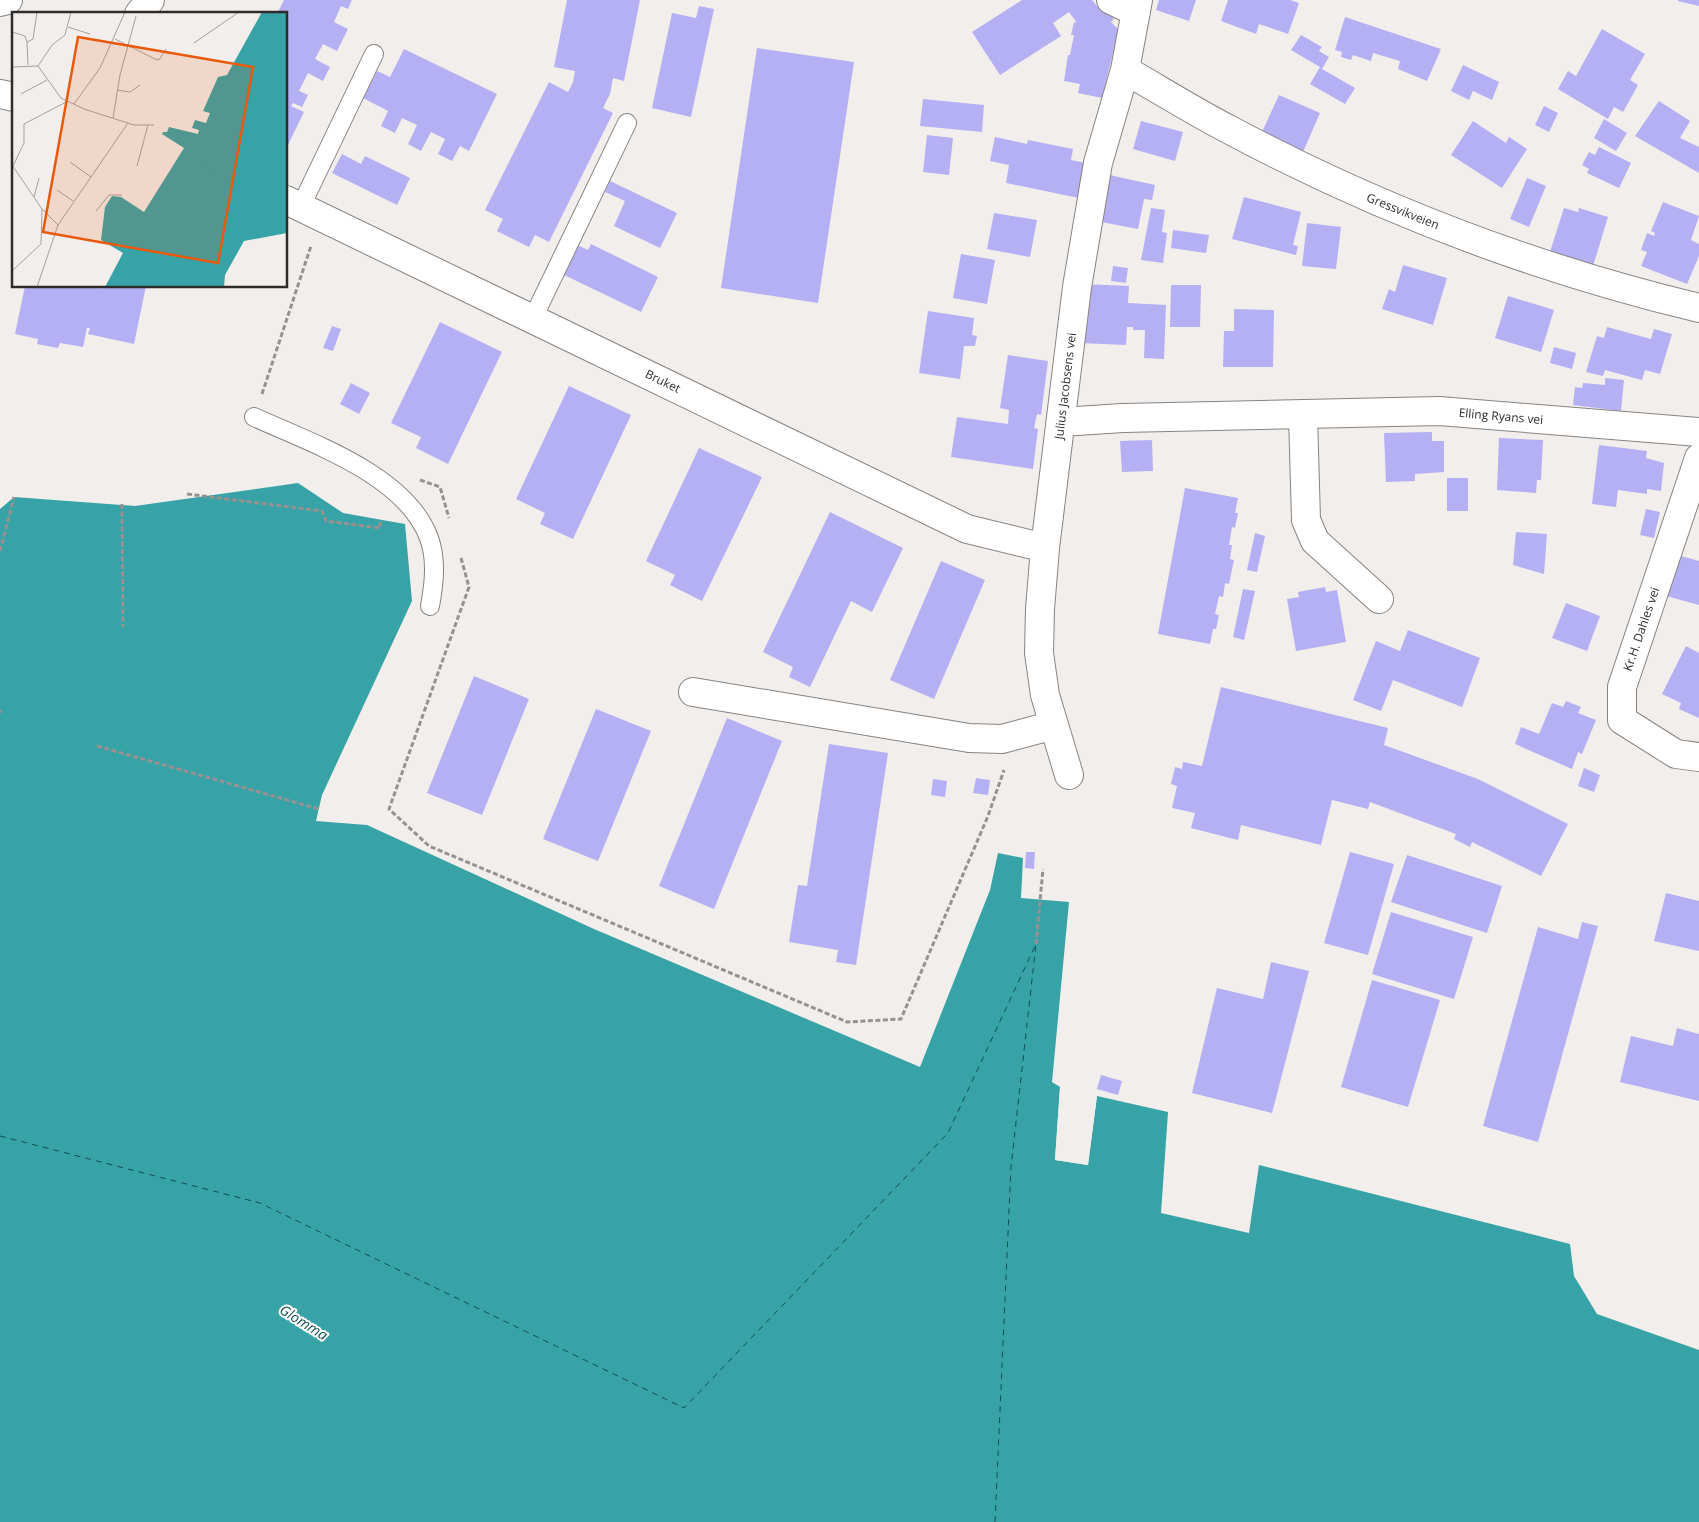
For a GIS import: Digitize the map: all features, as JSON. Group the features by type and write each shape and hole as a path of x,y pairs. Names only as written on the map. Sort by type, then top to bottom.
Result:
{"street":[{"path":"0,2 8,0"},
{"path":"141,12 150,0"},
{"path":"1111,0 1137,6"},
{"name":"Julius Jacobsens vei","path":"1069,774 1045,695 1039,653 1040,609 1045,548 1077,288 1098,163 1125,70 1137,6"},
{"name":"Gressvikveien","path":"1125,70 1230,131 1372,198 1468,237 1619,289 1699,308"},
{"name":"Bruket","path":"303,208 967,529 1045,548"},
{"name":"Elling Ryans vei","path":"1060,422 1123,418 1439,411 1699,432"},
{"path":"1303,415 1306,520 1315,541 1378,598"},
{"name":"Kr.H. Dahles vei","path":"1699,458 1622,687 1622,720 1676,754 1699,757"},
{"path":"693,692 969,738 1002,739 1054,725"}],"lane":[{"path":"303,208 374,54"},
{"path":"533,318 627,123"},
{"path":"254,417 348,459 406,501 420,518 430,539 434,562 434,583 430,606"}],"path":[{"path":"288,272 303,208"},
{"path":"254,417 284,288"},
{"path":"415,478 440,487 451,524"},
{"path":"187,494 322,511 326,521 380,528 380,520"},
{"path":"0,551 14,497"},
{"path":"122,504 123,627"},
{"path":"458,551 469,587 389,809 429,846 848,1022 901,1019 988,816 1016,736"},
{"path":"97,746 319,809"},
{"path":"1036,944 1043,869"}],"water":[{"name":"Glomma","path":"298,483 343,513 405,524 412,601 322,795 316,821 367,825 594,929 920,1067 990,890 998,853 1023,858 1021,898 1069,902 1052,1082 1060,1087 1055,1160 1088,1165 1097,1096 1168,1112 1161,1213 1249,1233 1259,1165 1570,1244 1574,1276 1597,1314 1699,1350 1699,1522 0,1522 0,509 14,497 135,506"}],"pier":[{"path":"1060,1087 1063,1087 1057,1158 1085,1162 1094,1095 1097,1096 1088,1165 1055,1160"}],"building":[{"path":"284,0 352,0 348,9 341,6 334,22 348,29 337,51 323,44 315,59 330,67 323,81 308,73 299,91 308,95 302,107 293,103 291,106 304,112 288,145 288,12 278,12"},
{"path":"567,0 640,0 624,81 613,78 610,94 603,108 613,113 549,242 535,235 529,247 497,231 503,219 485,210 549,82 568,92 573,82 575,71 554,67"},
{"path":"1022,0 1092,0 1101,11 1104,8 1114,19 1111,22 1121,32 1118,32 1102,98 1078,93 1080,84 1064,81 1068,55 1070,55 1074,35 1071,35 1074,22 1077,23 1069,12 1053,23 1061,36 1000,75 972,32"},
{"path":"1159,0 1196,0 1189,21 1156,10"},
{"path":"1228,0 1290,0 1299,3 1288,34 1259,24 1256,34 1221,21"},
{"path":"1699,0 1699,6 1678,1"},
{"path":"699,6 714,9 691,117 652,108 672,13 696,18"},
{"path":"1345,17 1441,49 1427,81 1398,69 1400,61 1373,53 1371,61 1353,55 1351,60 1341,57 1342,52 1335,50"},
{"path":"1602,29 1645,54 1630,80 1638,85 1623,112 1614,107 1608,119 1558,89 1568,71 1576,76"},
{"path":"1301,35 1322,47 1319,51 1329,57 1322,69 1355,88 1345,104 1310,84 1320,67 1291,50"},
{"path":"757,48 854,62 818,303 721,288"},
{"path":"404,49 497,94 469,151 460,146 452,161 438,154 445,139 431,132 421,151 408,144 417,125 402,118 395,133 381,126 388,111 363,98 377,71 390,77"},
{"path":"1463,65 1499,82 1492,100 1473,91 1469,100 1451,91"},
{"path":"1279,95 1320,113 1303,152 1261,134"},
{"path":"923,99 984,105 982,132 920,126"},
{"path":"1659,101 1690,121 1680,138 1699,147 1699,173 1635,136"},
{"path":"1544,106 1558,113 1549,132 1535,125"},
{"path":"1604,119 1627,133 1616,151 1594,138"},
{"path":"1141,121 1183,132 1175,161 1133,149"},
{"path":"1473,121 1506,143 1509,137 1527,149 1502,188 1451,155"},
{"path":"927,135 953,138 949,175 923,172"},
{"path":"995,137 1027,144 1028,140 1073,149 1071,160 1086,163 1079,198 1006,183 1009,165 990,161"},
{"path":"1599,147 1631,163 1619,188 1587,173 1589,169 1582,165 1589,152 1595,155"},
{"path":"342,154 361,164 365,156 410,178 397,205 332,173"},
{"path":"1105,174 1155,185 1152,200 1144,199 1138,229 1096,221"},
{"path":"1527,178 1546,186 1529,227 1510,219"},
{"path":"610,181 677,213 660,248 614,226 625,201 605,192"},
{"path":"1244,197 1301,212 1293,245 1298,246 1296,255 1232,239"},
{"path":"1663,202 1699,216 1691,240 1699,244 1699,256 1687,284 1641,266 1647,252 1641,250 1647,233 1654,236 1655,233 1651,231"},
{"path":"1151,208 1165,210 1162,232 1167,233 1163,263 1141,260"},
{"path":"1564,208 1578,212 1579,208 1608,217 1593,266 1550,252"},
{"path":"994,213 1037,220 1030,257 987,249"},
{"path":"1307,223 1341,227 1336,269 1302,266"},
{"path":"1173,230 1209,235 1206,253 1171,248"},
{"path":"575,244 588,250 591,244 658,277 641,312 560,273"},
{"path":"961,254 995,260 987,304 953,298"},
{"path":"1403,265 1447,278 1433,325 1382,309 1389,289 1395,292"},
{"path":"1113,266 1128,268 1126,283 1111,281"},
{"path":"1083,284 1129,286 1128,303 1166,305 1164,359 1144,358 1145,330 1133,330 1133,327 1127,327 1126,345 1080,343"},
{"path":"1171,285 1201,285 1200,327 1170,327"},
{"path":"25,288 146,288 134,344 88,334 90,328 87,328 83,347 60,343 58,348 37,344 38,339 15,334"},
{"path":"1508,296 1554,310 1541,352 1495,338"},
{"path":"1234,309 1274,310 1273,367 1223,367 1224,331 1234,331"},
{"path":"928,311 974,318 972,335 977,336 975,346 964,346 960,379 919,373"},
{"path":"440,322 502,352 448,464 416,448 421,437 391,423"},
{"path":"332,326 341,329 333,351 323,348"},
{"path":"1607,327 1651,339 1654,329 1672,334 1660,374 1645,370 1642,380 1605,370 1603,376 1586,372 1597,336 1604,338"},
{"path":"1554,347 1576,353 1572,369 1550,363"},
{"path":"1008,355 1048,361 1041,415 1037,414 1034,428 1038,429 1033,469 951,457 957,417 1008,424 1009,410 1000,408"},
{"path":"1605,378 1624,380 1621,411 1573,405 1575,387 1582,388 1583,383 1605,385"},
{"path":"351,383 370,393 359,414 340,404"},
{"path":"569,386 631,415 573,539 540,524 545,513 516,499"},
{"path":"1432,432 1432,441 1444,441 1444,472 1415,474 1415,481 1386,482 1384,433"},
{"path":"1499,438 1543,440 1541,480 1537,480 1536,493 1497,490"},
{"path":"1152,440 1153,471 1122,472 1120,441"},
{"path":"1599,445 1647,451 1646,458 1664,463 1661,491 1647,489 1647,494 1618,490 1616,507 1592,504"},
{"path":"699,448 762,477 702,601 670,585 675,575 646,561"},
{"path":"1447,478 1468,478 1468,511 1447,511"},
{"path":"1185,488 1238,498 1235,513 1238,513 1235,528 1232,527 1229,545 1232,545 1230,559 1234,560 1229,584 1225,583 1223,597 1219,596 1215,614 1219,615 1216,629 1213,629 1210,644 1158,634"},
{"path":"1646,509 1660,512 1654,538 1640,535"},
{"path":"830,512 903,548 872,612 851,601 810,687 789,677 793,667 763,652"},
{"path":"1516,532 1547,534 1544,574 1513,565"},
{"path":"1255,533 1265,536 1257,572 1247,570"},
{"path":"1678,555 1699,561 1699,605 1666,596"},
{"path":"941,561 985,580 934,699 890,680"},
{"path":"1325,587 1326,592 1337,590 1346,642 1296,651 1287,599 1299,597 1298,592"},
{"path":"1243,589 1255,591 1244,640 1233,637"},
{"path":"1566,603 1600,616 1587,651 1552,638"},
{"path":"1408,630 1480,658 1462,707 1393,680 1381,711 1353,700 1376,641 1400,651"},
{"path":"1686,646 1699,653 1699,718 1679,709 1681,703 1662,694"},
{"path":"474,676 529,699 482,815 427,793"},
{"path":"1221,687 1388,728 1384,745 1478,779 1568,824 1541,876 1472,842 1470,847 1454,839 1456,834 1370,802 1368,809 1332,800 1321,845 1241,825 1238,840 1191,828 1195,813 1172,808 1177,786 1171,784 1175,767 1182,769 1183,762 1202,766"},
{"path":"1566,701 1581,707 1578,713 1596,720 1582,754 1578,752 1572,769 1515,744 1521,727 1539,734 1552,703 1563,707"},
{"path":"596,709 651,731 598,861 543,839"},
{"path":"727,718 782,741 714,909 659,886"},
{"path":"829,744 888,753 856,965 836,962 838,950 789,942 798,885 807,886"},
{"path":"1584,768 1600,775 1594,792 1578,786"},
{"path":"976,778 990,780 988,795 973,793"},
{"path":"933,779 947,781 945,797 931,795"},
{"path":"1026,852 1035,852 1034,869 1025,868"},
{"path":"1350,852 1394,864 1368,955 1324,943"},
{"path":"1407,855 1502,886 1487,933 1391,902"},
{"path":"1666,893 1699,901 1699,951 1654,941"},
{"path":"1391,912 1473,937 1454,999 1372,974"},
{"path":"1582,922 1598,926 1538,1142 1483,1126 1538,927 1578,939"},
{"path":"1271,962 1309,971 1272,1113 1192,1093 1217,988 1263,999"},
{"path":"1372,980 1440,1000 1408,1107 1341,1087"},
{"path":"1677,1028 1699,1034 1699,1101 1620,1082 1631,1036 1673,1046"},
{"path":"1101,1075 1122,1081 1118,1095 1097,1089"}],"ferry route":[{"path":"0,1136 260,1203 684,1408 948,1133 1036,944 1011,1167 995,1522"}]}
